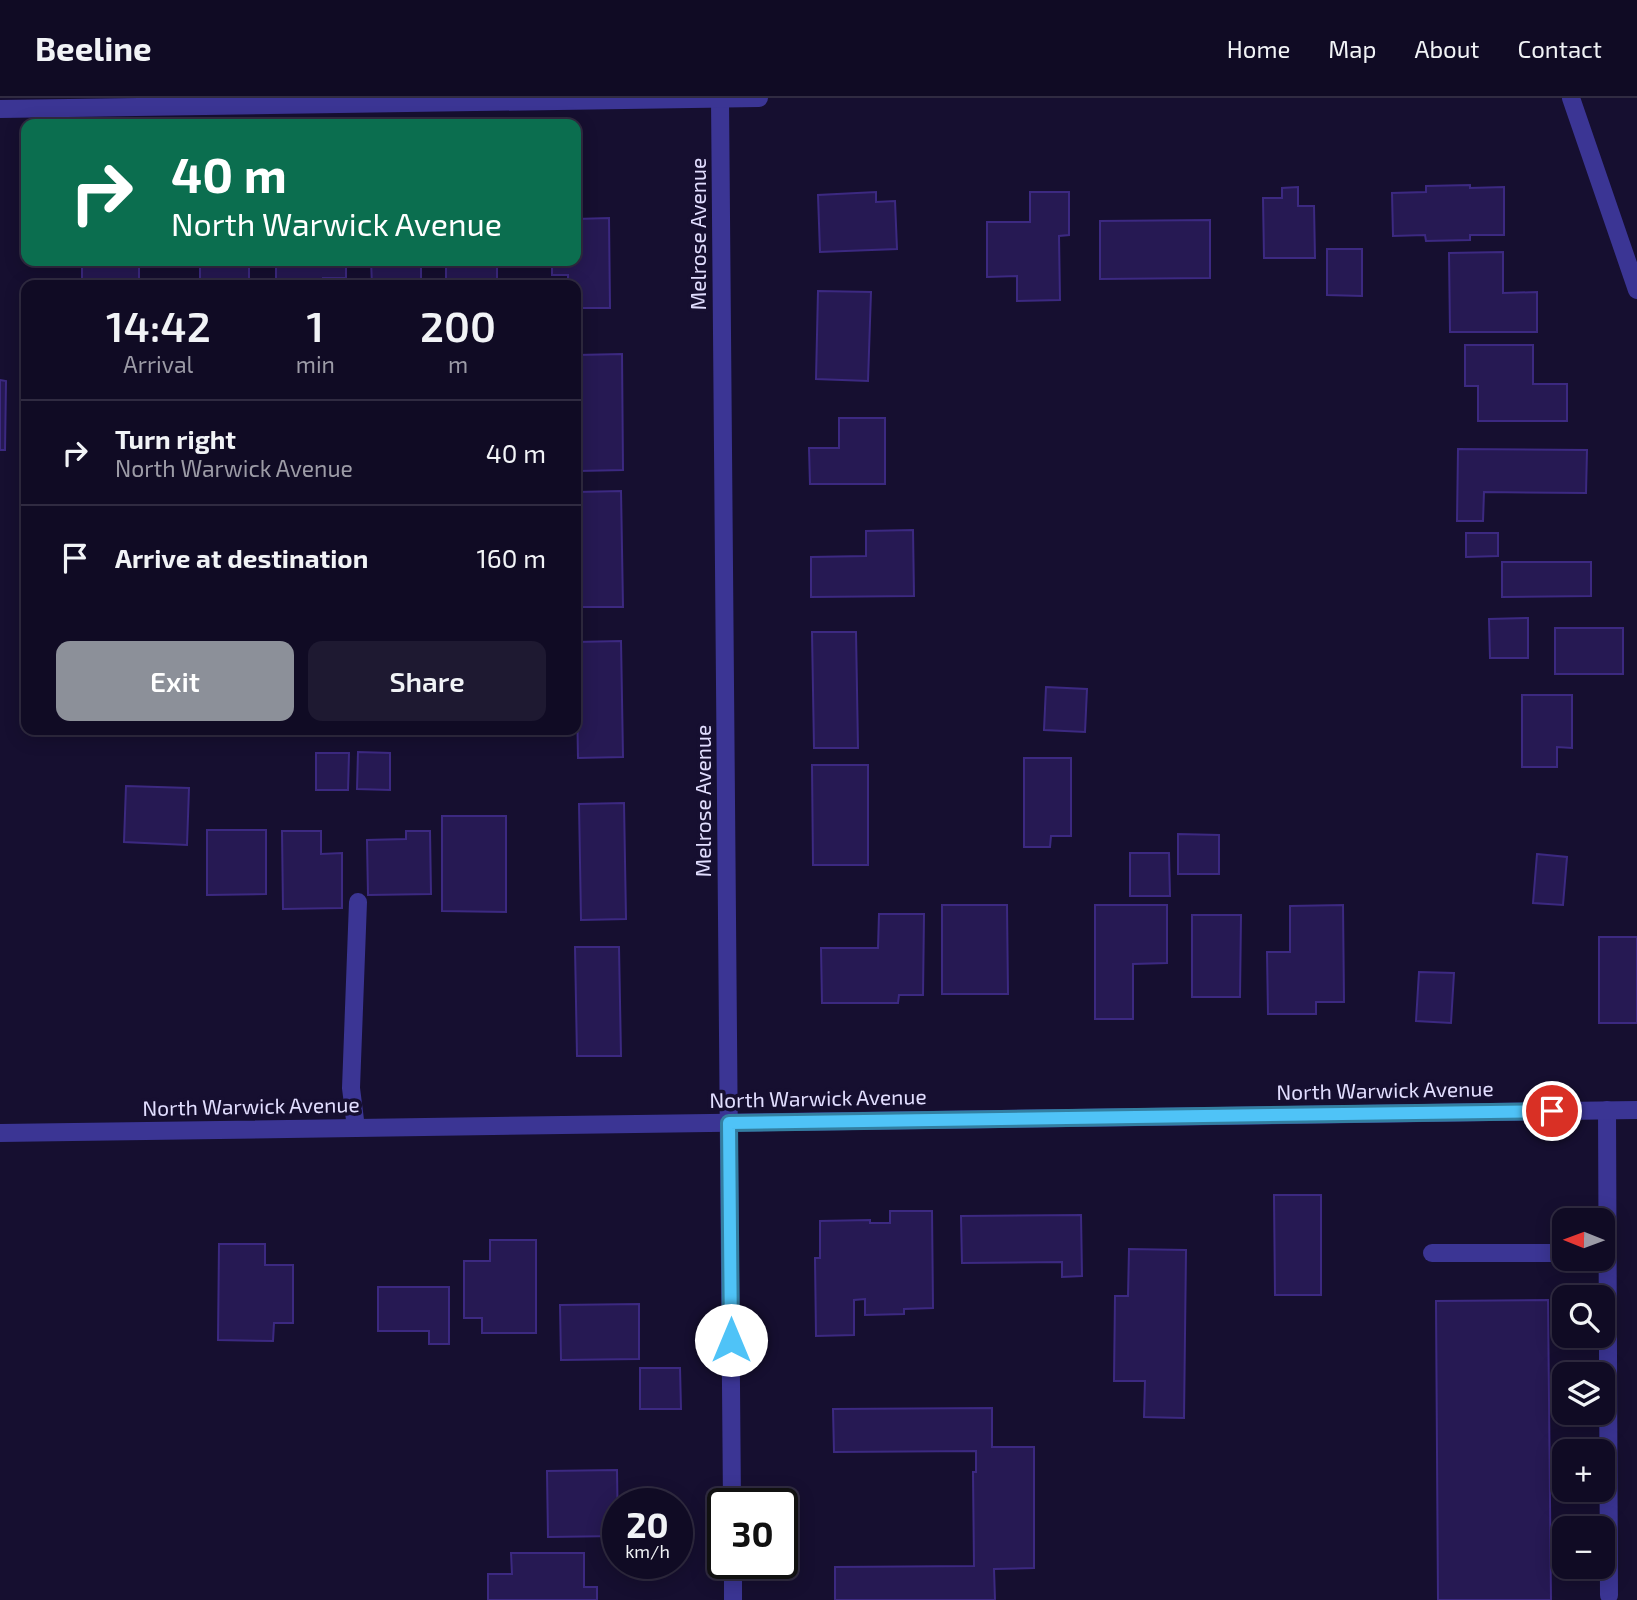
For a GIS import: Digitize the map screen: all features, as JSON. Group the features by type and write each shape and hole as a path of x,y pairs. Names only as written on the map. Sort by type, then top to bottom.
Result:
{"street":[{"path":"0,109 759,98"},
{"path":"1571,98 1637,290"},
{"name":"Melrose Avenue","path":"720,99 732,1488"},
{"path":"356,1128 351,1088 358,902"},
{"path":"1606,1208 1607,1110"},
{"name":"North Warwick Avenue","path":"0,1133 1637,1110"},
{"path":"1432,1253 1552,1253"},
{"path":"1605,1271 1609,1595"},
{"path":"733,1579 733,1600"}],"building":[{"path":"1470,185 1470,188 1504,187 1504,235 1470,235 1470,240 1426,241 1425,235 1393,236 1392,193 1426,192 1426,186"},
{"path":"1298,187 1298,206 1314,206 1315,258 1264,258 1263,198 1282,198 1282,188"},
{"path":"876,192 876,202 895,201 897,249 820,252 818,195"},
{"path":"1030,192 1069,192 1069,235 1059,236 1060,300 1017,301 1017,276 987,277 987,222 1030,222"},
{"path":"609,218 610,308 581,308 581,280 568,280 568,275 552,275 552,266 581,266 581,219"},
{"path":"1210,220 1210,278 1100,279 1100,221"},
{"path":"1327,249 1362,249 1362,296 1327,295"},
{"path":"1503,252 1503,293 1537,292 1537,332 1450,332 1449,253"},
{"path":"82,266 139,266 139,280 82,280"},
{"path":"249,266 249,280 200,280 200,267"},
{"path":"276,266 346,266 346,278 276,280"},
{"path":"371,266 421,266 421,280 372,280"},
{"path":"446,266 497,266 497,280 446,280"},
{"path":"818,291 871,292 868,381 816,379"},
{"path":"1465,345 1533,345 1533,384 1567,384 1567,421 1478,421 1478,386 1465,386"},
{"path":"622,354 623,470 581,471 581,355"},
{"path":"0,380 6,381 5,450 0,450"},
{"path":"839,418 885,418 885,484 810,484 809,448 839,448"},
{"path":"1458,449 1587,450 1586,493 1484,492 1483,521 1457,521"},
{"path":"621,491 623,607 581,607 581,492"},
{"path":"913,530 914,596 811,597 811,557 866,556 866,531"},
{"path":"1466,533 1498,533 1498,556 1466,557"},
{"path":"1502,562 1591,562 1591,596 1502,597"},
{"path":"1528,618 1528,658 1490,658 1489,619"},
{"path":"1555,628 1623,628 1623,674 1555,674"},
{"path":"812,632 856,632 858,748 814,748"},
{"path":"621,641 623,757 578,758 578,735 581,735 581,642"},
{"path":"1046,687 1087,689 1085,732 1044,730"},
{"path":"1522,695 1572,695 1572,748 1557,747 1557,767 1522,767"},
{"path":"358,752 390,753 390,790 357,789"},
{"path":"316,753 349,753 348,790 316,790"},
{"path":"1024,758 1071,758 1071,836 1051,836 1050,847 1024,847"},
{"path":"812,765 868,765 868,865 813,865"},
{"path":"126,786 189,788 187,845 124,842"},
{"path":"624,803 626,919 581,920 579,804"},
{"path":"442,816 506,816 506,912 442,911"},
{"path":"207,830 266,830 266,894 207,895"},
{"path":"282,831 321,831 321,854 342,853 342,908 283,909"},
{"path":"406,831 430,831 431,894 368,895 367,840 406,839"},
{"path":"1178,834 1219,835 1219,874 1178,874"},
{"path":"1130,853 1169,853 1170,896 1130,896"},
{"path":"1537,854 1567,857 1563,905 1533,903"},
{"path":"942,905 1007,905 1008,994 942,994"},
{"path":"1095,905 1167,905 1167,963 1133,964 1133,1019 1095,1019"},
{"path":"1343,905 1344,1002 1316,1002 1316,1014 1268,1014 1267,952 1290,952 1290,906"},
{"path":"879,914 924,914 923,995 899,995 898,1003 822,1003 821,948 878,948"},
{"path":"1192,915 1241,915 1240,997 1192,997"},
{"path":"1599,937 1637,937 1637,1023 1599,1023"},
{"path":"575,947 619,947 621,1056 577,1056"},
{"path":"1419,972 1454,973 1451,1023 1416,1021"},
{"path":"1274,1195 1321,1195 1321,1295 1275,1295"},
{"path":"890,1211 932,1211 933,1308 904,1309 904,1314 865,1315 865,1299 854,1300 854,1335 816,1336 815,1258 820,1258 820,1221 870,1220 870,1223 890,1223"},
{"path":"1081,1215 1082,1276 1062,1277 1062,1262 962,1263 961,1216"},
{"path":"490,1240 536,1240 536,1333 482,1333 482,1318 464,1318 464,1261 490,1261"},
{"path":"219,1244 265,1244 265,1265 293,1265 293,1323 274,1323 273,1341 218,1340"},
{"path":"1129,1249 1186,1250 1184,1418 1144,1417 1145,1381 1114,1381 1115,1296 1128,1296"},
{"path":"378,1287 449,1287 449,1344 429,1344 429,1331 378,1331"},
{"path":"1548,1300 1551,1600 1438,1600 1436,1301"},
{"path":"639,1304 639,1359 561,1360 560,1305"},
{"path":"640,1368 680,1368 681,1409 640,1409"},
{"path":"992,1408 992,1447 1034,1447 1034,1568 994,1569 995,1600 835,1600 835,1567 974,1566 973,1472 976,1472 976,1451 834,1452 833,1409"},
{"path":"617,1470 617,1488 602,1488 602,1536 548,1537 547,1471"},
{"path":"511,1553 584,1553 584,1587 597,1587 597,1600 488,1600 488,1574 512,1574"}],"route":[{"path":"731,1340 729,1123 1552,1111"}]}
